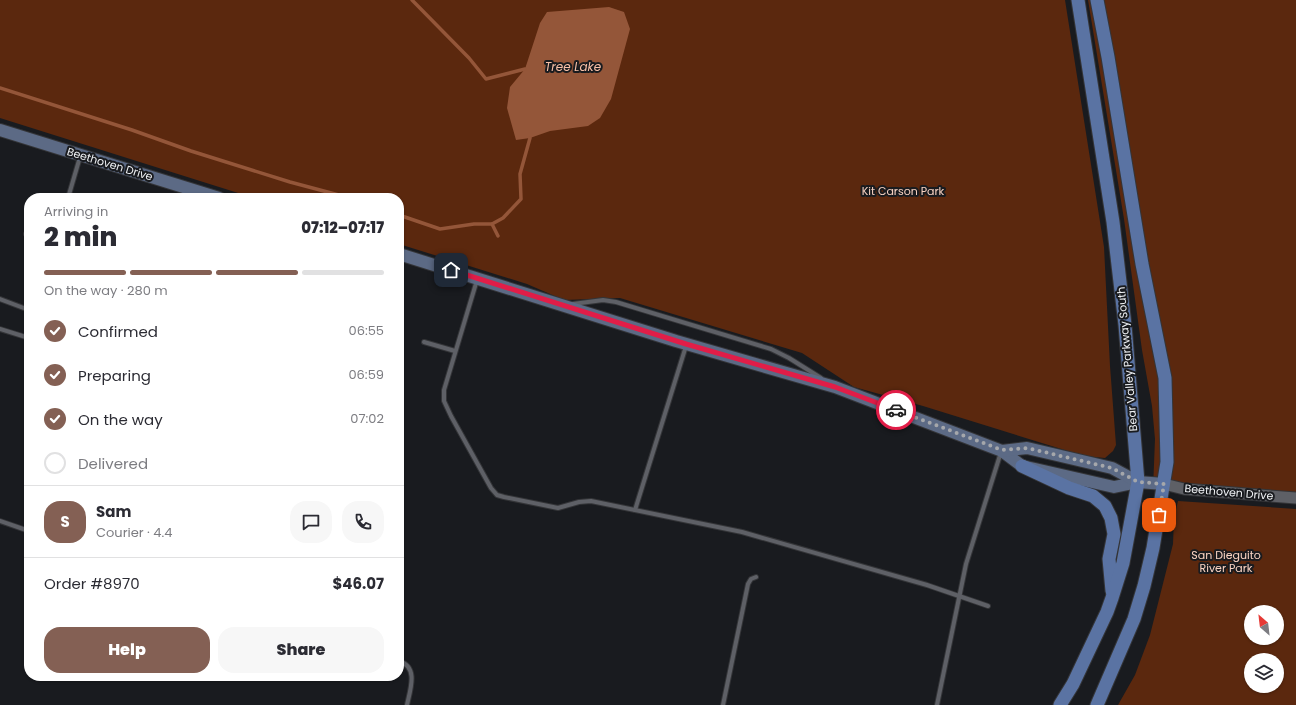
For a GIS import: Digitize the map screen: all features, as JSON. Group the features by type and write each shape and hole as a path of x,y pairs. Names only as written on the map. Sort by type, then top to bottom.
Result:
{"main road":[{"name":"Bear Valley Parkway South","path":"1060,705 1073,684 1112,598 1122,563 1138,482 1125,325 1113,222 1078,0"},
{"path":"1097,0 1108,57 1143,271 1165,378 1167,462 1154,548 1144,586 1134,619 1116,664 1097,705"},
{"name":"Beethoven Drive","path":"0,130 203,193"},
{"name":"Beethoven Drive","path":"404,256 686,344 835,387 1002,450 1022,466 1114,487 1138,482 1164,484"},
{"name":"Beethoven Drive","path":"1002,450 1027,448 1112,468 1138,482"},
{"path":"1022,466 1069,488 1093,496 1105,506 1111,518 1114,534 1109,560 1112,598"}],"street":[{"name":"Beethoven Drive","path":"1164,484 1184,489 1296,498"}],"lane":[{"path":"70,193 81,155"},
{"path":"477,278 444,390 444,401 494,492 504,497 558,508 578,502 591,501 742,532 960,595 988,606"},
{"path":"0,299 24,308"},
{"path":"563,305 603,300 616,302 771,349 789,358 835,387"},
{"path":"0,329 24,336"},
{"path":"424,342 455,351"},
{"path":"635,510 686,344"},
{"path":"936,705 966,564 1002,450"},
{"path":"0,521 24,529"},
{"path":"724,705 748,584 751,579 756,577"},
{"path":"404,664 407,665 412,674 407,705"}],"green space":[{"name":"Kit Carson Park","path":"0,0 1065,0 1104,247 1110,366 1116,445 1113,451 1105,458 1084,456 923,406 854,387 802,353 620,298 564,300 527,284 404,246 404,193 238,193 0,118"},
{"path":"1088,0 1296,0 1296,497 1153,489 1155,439 1152,406 1142,350 1124,219"},
{"name":"San Dieguito River Park","path":"1178,501 1296,509 1296,705 1118,705 1135,675 1150,635 1173,544 1174,518"}],"water":[{"name":"Tree Lake","path":"609,7 624,12 630,29 611,99 600,118 588,126 550,131 530,138 516,140 507,108 510,87 525,69 540,23 547,12"}],"waterway":[{"path":"412,0 469,58 486,79 525,69"},
{"path":"0,88 132,130 191,151 290,182 331,193"},
{"path":"404,217 440,229 474,224 492,224 503,218 521,199 520,174 530,138"},
{"path":"492,224 498,236"}],"way so far":[{"path":"896,410 1002,450 1027,448 1112,468 1138,482 1164,484 1159,515"}],"route":[{"path":"451,270 686,344 835,387 896,410"}]}
